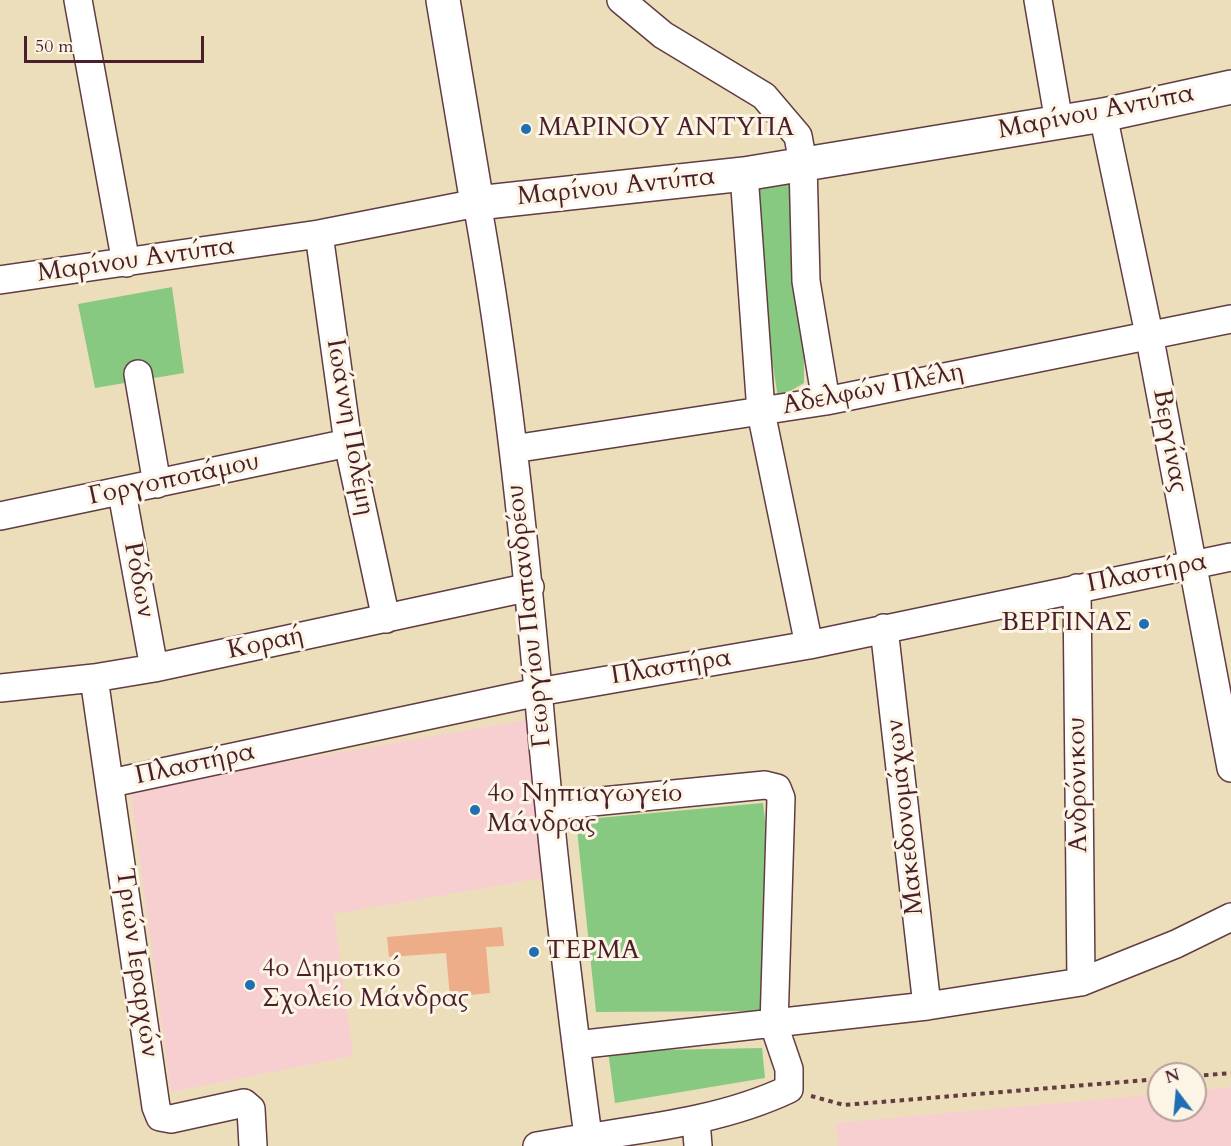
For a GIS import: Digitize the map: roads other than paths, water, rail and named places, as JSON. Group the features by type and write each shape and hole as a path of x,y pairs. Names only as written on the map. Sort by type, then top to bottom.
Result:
{"street":[{"path":"78,0 126,263"},
{"path":"444,0 477,203"},
{"path":"621,0 663,35 764,96 798,136 803,163 806,280 826,401"},
{"path":"1038,0 1059,122"},
{"name":"Μαρίνου Αντύπα","path":"0,280 319,234 477,203 744,174 1103,115 1231,87"},
{"name":"Βεργίνας","path":"1103,115 1149,334 1231,768"},
{"path":"744,174 761,412 809,645"},
{"name":"Γεωργίου Παπανδρέου","path":"477,203 491,277 530,587 538,692 576,1046 588,1136"},
{"name":"Ιωάννη Πολέμη","path":"319,234 348,443 386,619"},
{"name":"Αδελφών Πλέλη","path":"513,449 826,401 1231,319"},
{"path":"138,374 157,484"},
{"name":"Γοργοποτάμου","path":"0,516 122,493 348,443"},
{"name":"Ρόδων","path":"122,493 154,668"},
{"name":"Πλαστήρα","path":"111,783 538,692 809,645 1231,557"},
{"name":"Κοραή","path":"0,688 94,678 154,668 530,587"},
{"name":"Ανδρόνικου","path":"1077,588 1081,982"},
{"name":"Μακεδονομάχων","path":"884,628 927,1006"},
{"name":"Τριών Ιεραρχών","path":"94,678 159,1117 171,1119 244,1103 251,1109 254,1146"},
{"path":"537,1146 588,1136 697,1133 789,1089 789,1069 774,1025 780,879 781,798 777,788 765,785 551,806"},
{"path":"576,1046 927,1006 1081,982 1176,944 1231,917"}],"place":[{"name":"ΜΑΡΙΝΟΥ ΑΝΤΥΠΑ","path":"526,129"},
{"name":"ΒΕΡΓΙΝΑΣ","path":"1144,624"},
{"name":"4ο Νηπιαγωγείο Μάνδρας","path":"475,810"},
{"name":"ΤΕΡΜΑ","path":"534,952"},
{"name":"4ο Δημοτικό Σχολείο Μάνδρας","path":"250,985"}]}
